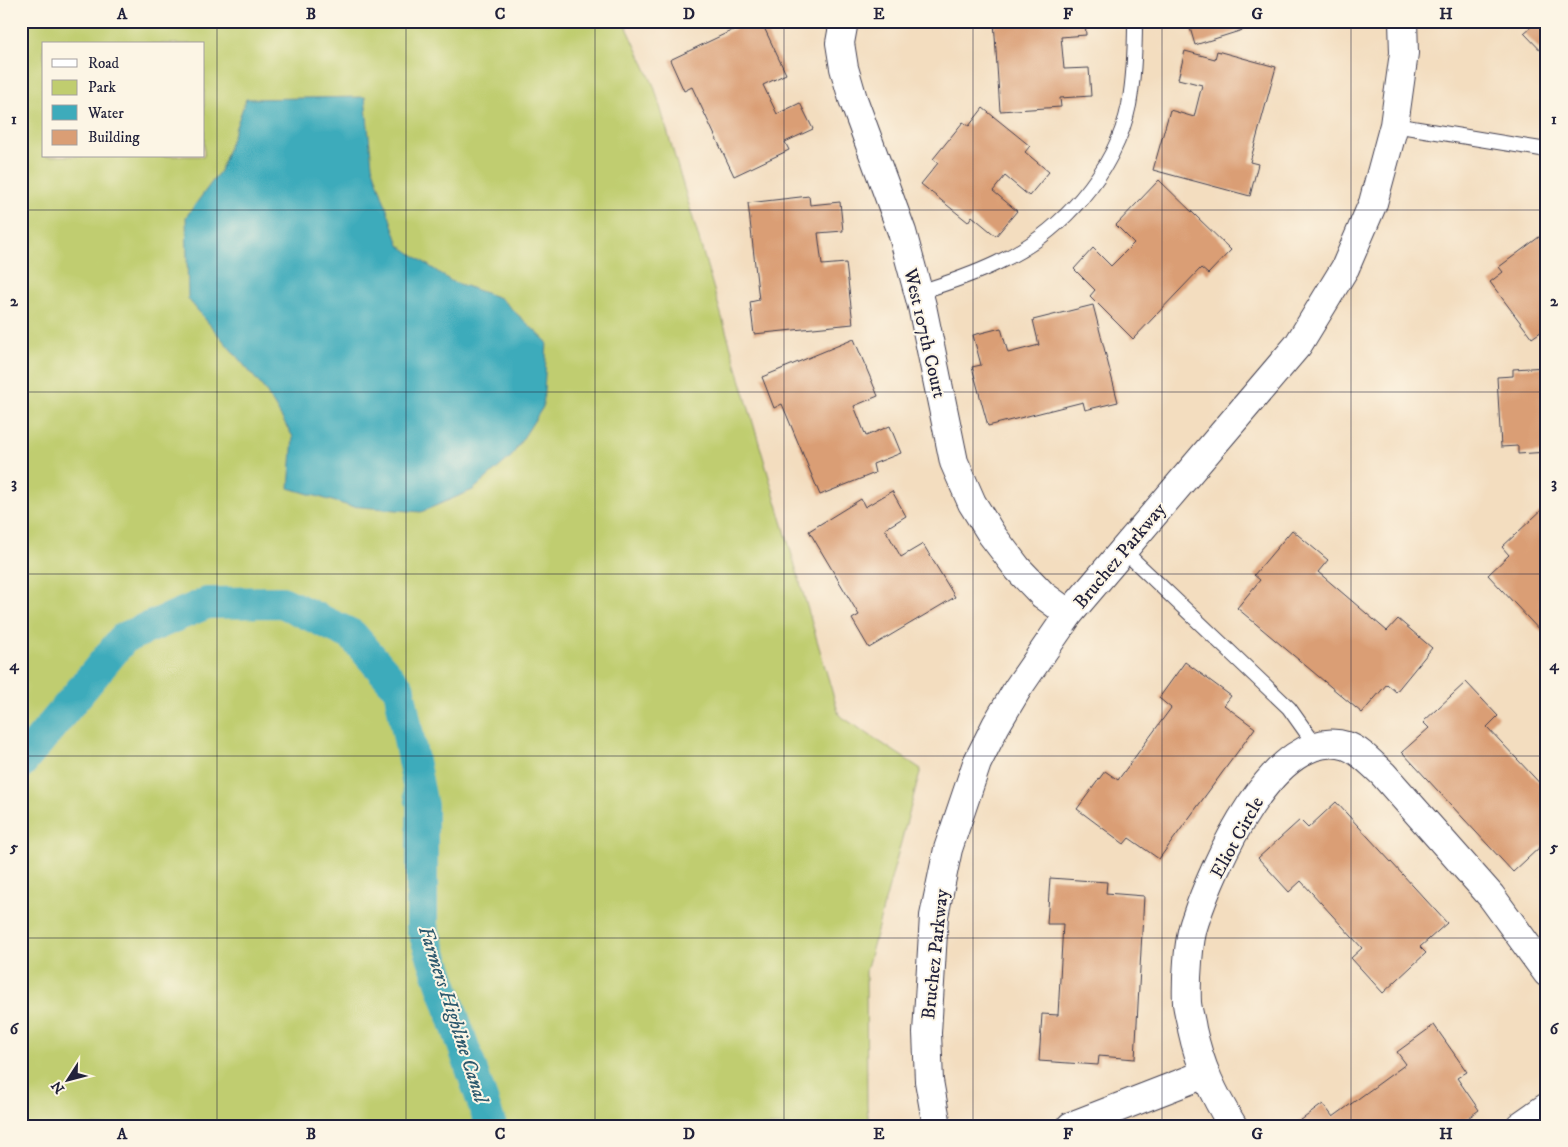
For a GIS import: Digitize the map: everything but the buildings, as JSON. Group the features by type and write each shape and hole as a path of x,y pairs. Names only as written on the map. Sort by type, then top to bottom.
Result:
{"street":[{"name":"West 107th Court","path":"844,21 840,43 844,68 853,98 902,232 919,292 954,462 972,503 992,535 1018,569 1043,595 1069,614"},
{"name":"Bruchez Parkway","path":"937,1126 930,1081 927,1033 934,916 948,849 977,763 996,725 1018,688 1069,614 1298,345 1345,268 1373,203 1394,125 1404,53 1403,21"},
{"name":"Eliot Circle","path":"1234,1126 1220,1106 1204,1074 1187,1004 1190,948 1194,922 1217,864 1241,818 1278,770 1301,753 1316,746 1331,744 1347,746 1364,756 1383,774 1491,896 1547,973"},
{"path":"1071,1126 1204,1074"},
{"path":"1520,1126 1547,1107"}],"lane":[{"path":"919,292 969,275 998,263 1019,251 1046,232 1081,198 1101,173 1114,150 1129,106 1135,64 1135,21"},
{"path":"1394,125 1547,150"},
{"path":"1123,550 1289,708 1316,746"}],"green space":[{"path":"21,21 624,21 654,86 839,715 921,769 866,971 867,1106 869,1126 21,1126"}],"water":[{"path":"365,97 372,165 399,245 451,281 500,298 547,342 543,407 511,457 473,490 421,512 349,506 289,488 293,437 265,390 188,299 186,217 220,171 246,99"}],"waterway":[{"name":"Farmers Highline Canal","path":"21,763 124,638 207,603 282,602 352,635 399,689 422,806 422,927 491,1126"}]}
